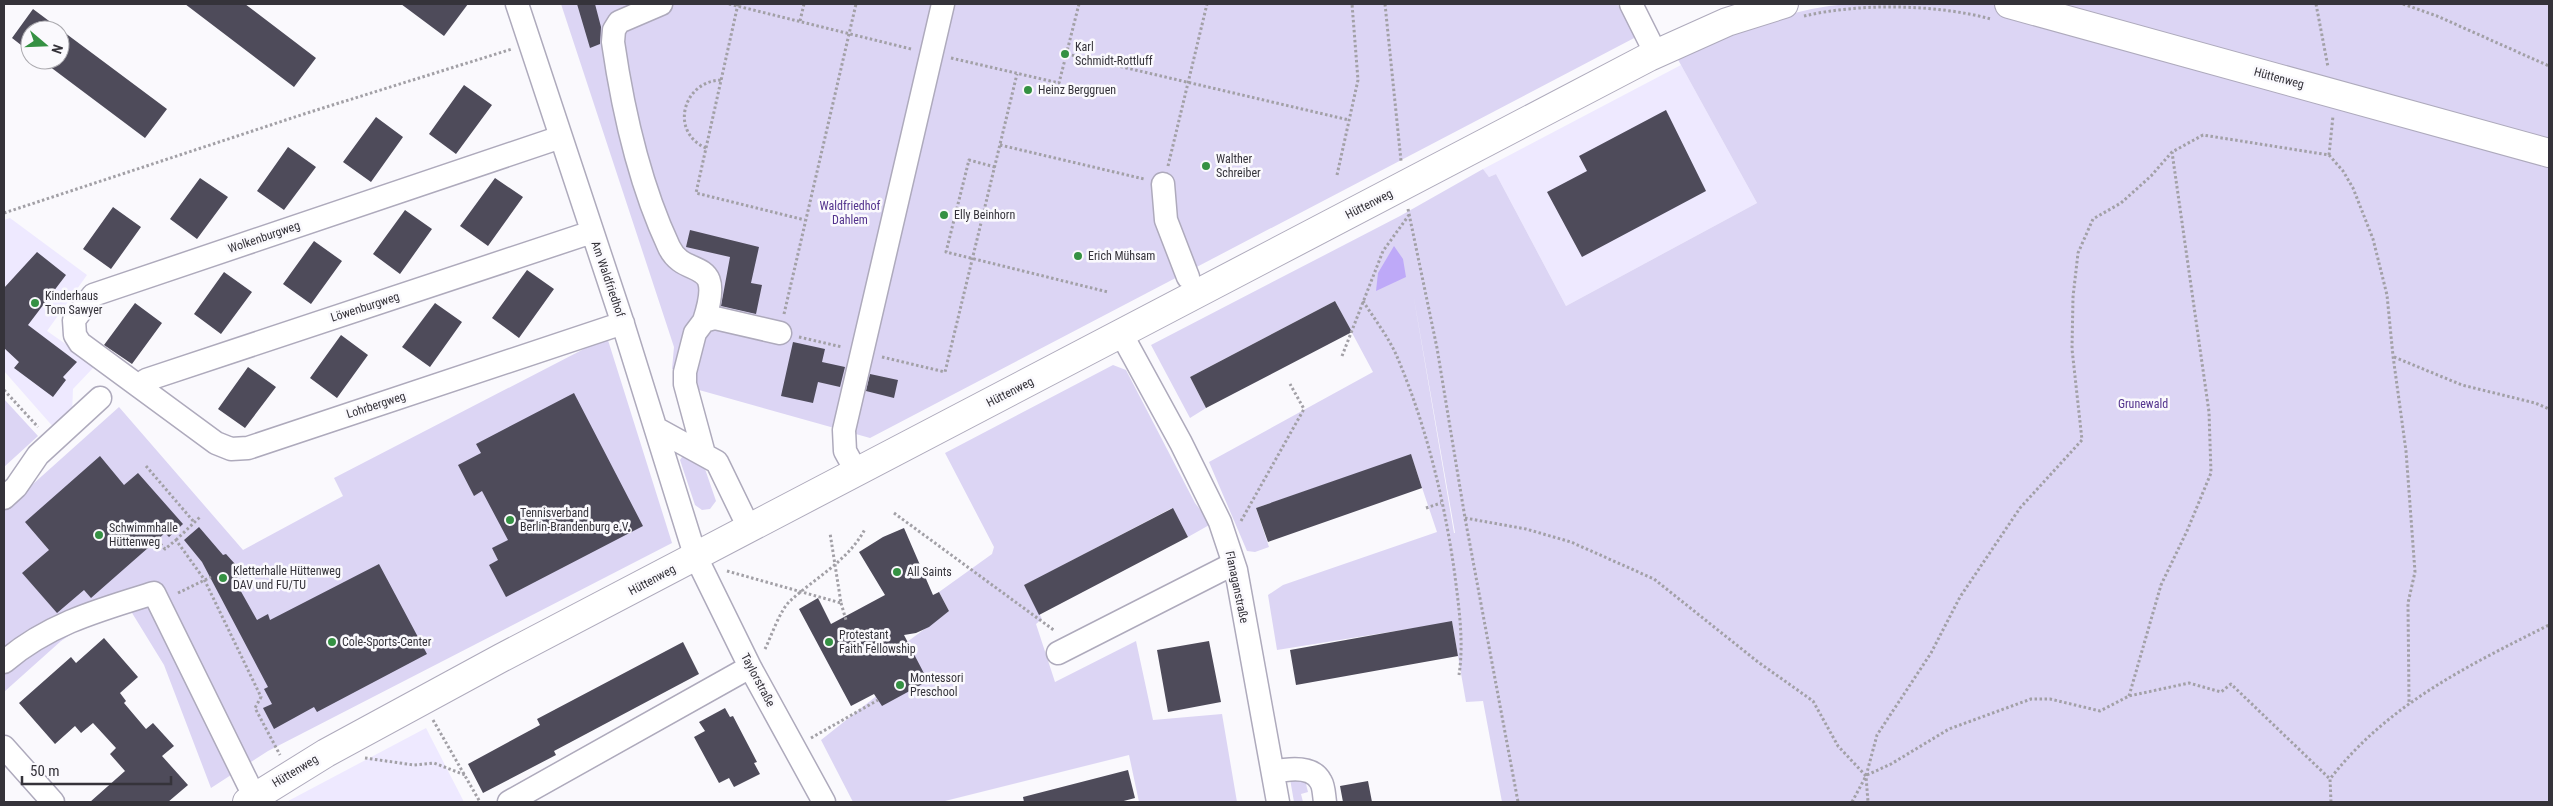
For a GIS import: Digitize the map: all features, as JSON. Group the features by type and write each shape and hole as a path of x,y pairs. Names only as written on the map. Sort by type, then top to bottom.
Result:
{"main road":[{"name":"Hüttenweg","path":"251,799 326,753 501,658 856,471 1122,335 1403,175 1727,22 1790,11"},
{"name":"Hüttenweg","path":"2005,13 2549,153"}],"street":[{"name":"Am Waldfriedhof","path":"518,4 560,137 623,322 695,555"},
{"path":"661,4 619,22 614,30 613,42 638,161 656,214 670,249 688,264 699,268 707,276 710,289 704,321 695,332 685,378 704,454"},
{"path":"856,471 845,451 844,430 943,4"},
{"path":"1631,4 1656,54"},
{"name":"Wolkenburgweg","path":"142,387 80,343 75,335 74,320 93,295 560,137"},
{"path":"1164,184 1166,220 1188,277"},
{"name":"Löwenburgweg","path":"142,387 146,380 592,232"},
{"path":"704,321 715,318 780,333"},
{"name":"Lohrbergweg","path":"142,387 216,443 231,448 248,448 623,322"},
{"name":"Flanaganstraße","path":"1122,335 1181,443 1216,513 1233,564 1278,802"},
{"path":"4,498 16,487 38,455 100,398"},
{"path":"657,429 717,462 749,528"},
{"name":"Taylorstraße","path":"695,555 750,667 824,802"},
{"path":"1066,649 1233,564"},
{"path":"4,662 23,645 82,615 154,593 251,799"},
{"path":"509,802 750,667"},
{"path":"4,746 53,802"},
{"path":"1273,772 1290,769 1312,772 1321,782 1325,802"}],"path":[{"path":"730,4 904,47"},
{"path":"800,21 804,4"},
{"path":"795,263 856,4"},
{"path":"962,61 1059,83 1079,4"},
{"path":"1000,145 1164,184 1208,4"},
{"path":"1336,174 1358,80 1352,4"},
{"path":"1385,4 1409,215 1437,348 1465,518 1518,802"},
{"path":"2316,4 2329,73"},
{"path":"2403,4 2437,16 2549,66"},
{"path":"738,5 696,193 805,220"},
{"path":"1790,11 1823,12 1898,7 1972,14 2005,13"},
{"path":"4,213 307,113 515,48"},
{"path":"1067,54 1349,120"},
{"path":"963,299 1017,74"},
{"path":"706,148 696,144 690,138 686,129 685,110 688,99 696,89 711,80 721,80"},
{"path":"2329,155 2332,111 2342,114"},
{"path":"1852,802 1866,776 1877,735 1931,653 1960,597 2020,508 2082,440 2072,349 2073,297 2078,253 2093,220 2121,203 2151,176 2172,152 2203,135 2329,155 2343,171 2353,188 2373,239 2387,295 2406,451 2415,572 2408,604 2409,702"},
{"path":"2129,696 2161,585 2187,531 2211,473 2209,412 2172,152"},
{"path":"995,167 969,160 946,252 1108,292"},
{"path":"1342,356 1383,251 1409,215"},
{"path":"1363,301 1398,358 1426,441 1448,529 1459,610 1462,655 1459,674"},
{"path":"2393,356 2462,385 2535,403 2549,409"},
{"path":"1241,522 1304,409 1290,384"},
{"path":"4,390 52,442"},
{"path":"146,466 194,522"},
{"path":"1426,508 1441,503"},
{"path":"894,513 1066,649"},
{"path":"157,540 165,549 200,517"},
{"path":"1465,518 1526,529 1571,542 1654,579 1758,662 1813,701 1838,746 1866,776 1868,802"},
{"path":"750,667 759,660 788,602 804,591 835,564 858,541 864,529"},
{"path":"830,533 841,603 846,620"},
{"path":"176,540 204,579 261,697 255,708 281,756"},
{"path":"719,569 804,591 841,603"},
{"path":"159,604 210,577"},
{"path":"2330,779 2352,750 2409,702 2486,657 2549,625"},
{"path":"1866,776 1891,764 1949,729 2031,699 2050,699 2100,711 2129,696 2189,683 2221,692 2231,684 2330,779 2332,802"},
{"path":"794,748 878,700"},
{"path":"432,717 480,802"},
{"path":"358,757 414,765 434,763 464,775"}],"shaded area":[{"path":"1681,65 1757,203 1566,306 1496,174 1489,177 1483,169"},
{"name":"Kinderhaus Tom Sawyer","path":"10,218 87,275 47,331 90,361 93,368 73,389 72,414 55,429 4,371 4,220"},
{"path":"1394,246 1403,259 1406,277 1376,291 1378,273"},
{"path":"426,728 464,802 287,802 290,800"}],"green space":[{"name":"Waldfriedhof Dahlem","path":"561,4 1617,4 1638,36 870,438 692,388 689,373 672,369 674,347"},
{"name":"Grunewald","path":"1847,4 2549,4 2549,802 1502,802 1483,701 1466,702 1452,622 1277,650 1268,595 1283,585 1437,532 1411,455 1256,508 1269,547 1255,552 1247,551 1209,462 1373,372 1335,301 1190,377 1206,408 1190,418 1151,345 1400,216 1483,169 1489,177 1496,174 1566,306 1757,203 1676,56 1781,17 1824,7","holes":["1413,293 1455,533 1454,533"]},
{"path":"607,337 672,543 268,751 211,788 164,665 129,608 92,620 61,641 4,692 4,510 119,407 243,550 343,496 334,478"},
{"path":"1113,365 1126,370 1195,503 1211,524 1188,537 1172,508 1025,585 1042,619 1036,624 1055,682 1136,641 1153,720 1222,714 1237,802 1139,802 1129,755 941,802 853,802 821,740 918,663 907,642 949,611 939,592 992,554 994,547 945,453"},
{"path":"4,399 38,436 4,467"},
{"path":"684,454 703,463 716,501 710,509 702,510 695,505 680,460"},
{"path":"1289,773 1314,783 1306,784 1308,792 1301,794 1303,802 1294,802"}],"building":[{"path":"185,4 245,4 316,58 294,87"},
{"path":"401,4 468,4 444,36"},
{"path":"577,4 595,4 601,27 600,44 590,48"},
{"path":"33,9 48,20 25,20"},
{"path":"20,27 20,44 12,38"},
{"path":"70,37 167,109 145,138 54,70 70,70"},
{"path":"464,85 492,105 456,154 429,134"},
{"path":"1666,110 1706,191 1582,257 1547,192 1587,171 1579,156"},
{"path":"376,117 403,137 371,182 343,162"},
{"path":"288,147 316,167 284,210 257,191"},
{"path":"200,178 228,197 197,239 170,219"},
{"path":"495,178 523,197 488,246 460,226"},
{"path":"113,207 141,227 111,269 83,249"},
{"path":"405,210 432,229 400,274 373,254"},
{"path":"690,230 759,247 751,283 762,285 756,314 721,306 730,257 686,247"},
{"path":"314,241 342,261 311,304 283,284"},
{"path":"37,252 66,275 28,325 77,362 63,377 66,380 53,397 14,368 19,362 4,348 4,288"},
{"path":"527,270 554,289 519,338 492,318"},
{"path":"224,272 252,292 221,334 194,314"},
{"path":"1335,301 1352,332 1206,408 1190,377"},
{"path":"135,303 162,323 132,364 104,345"},
{"path":"435,303 462,322 430,367 402,347"},
{"path":"341,335 368,355 337,398 310,378"},
{"path":"793,342 825,349 822,362 845,367 840,387 818,382 813,403 781,396"},
{"path":"248,367 276,387 245,428 218,409"},
{"path":"870,374 898,380 894,398 866,391"},
{"path":"574,393 643,526 506,597 489,565 498,560 492,548 508,540 482,491 474,496 458,465 481,453 476,444"},
{"path":"1411,454 1422,488 1268,542 1256,508"},
{"name":"Schwimmhalle Hüttenweg","path":"100,456 124,485 138,473 183,524 169,537 165,533 91,598 84,590 57,613 22,573 49,550 25,522"},
{"path":"1173,508 1188,537 1039,615 1024,585"},
{"name":"Cole-Sports-Center","path":"199,527 223,555 226,554 244,574 234,579 257,620 268,614 270,620 379,564 427,654 317,712 314,707 274,729 263,708 272,704 264,689 268,687 202,562 184,540"},
{"path":"904,528 933,595 939,592 949,611 929,627 916,633 904,635 928,681 882,706 874,694 851,706 799,609 818,598 831,624 885,595 859,552 883,537"},
{"path":"1452,621 1458,656 1296,685 1290,650"},
{"path":"104,638 138,677 120,693 126,701 124,703 146,729 153,723 174,746 162,756 188,785 168,802 90,802 125,771 110,754 116,748 93,723 81,733 75,726 55,744 19,703 71,657 76,663"},
{"path":"1209,641 1221,702 1168,712 1157,650"},
{"path":"683,642 699,674 554,751 556,755 483,793 468,764 540,725 537,719"},
{"path":"725,708 730,717 733,716 757,762 754,763 760,774 734,787 729,778 719,783 694,737 705,731 699,722"},
{"path":"1128,770 1135,798 1120,802 1024,802 1023,797"},
{"path":"1368,781 1372,802 1343,802 1340,786"}],"place":[{"name":"Karl Schmidt-Rottluff","path":"1065,54"},
{"name":"Heinz Berggruen","path":"1028,90"},
{"name":"Walther Schreiber","path":"1206,166"},
{"name":"Elly Beinhorn","path":"944,215"},
{"name":"Erich Mühsam","path":"1078,256"},
{"name":"Kinderhaus Tom Sawyer","path":"35,303"},
{"name":"Tennisverband Berlin-Brandenburg e.V.","path":"510,520"},
{"name":"Schwimmhalle Hüttenweg","path":"99,535"},
{"name":"All Saints","path":"897,572"},
{"name":"Kletterhalle Hüttenweg DAV und FU/TU","path":"223,578"},
{"name":"Cole-Sports-Center","path":"332,642"},
{"name":"Protestant Faith Fellowship","path":"829,642"},
{"name":"Montessori Preschool","path":"900,685"}]}
